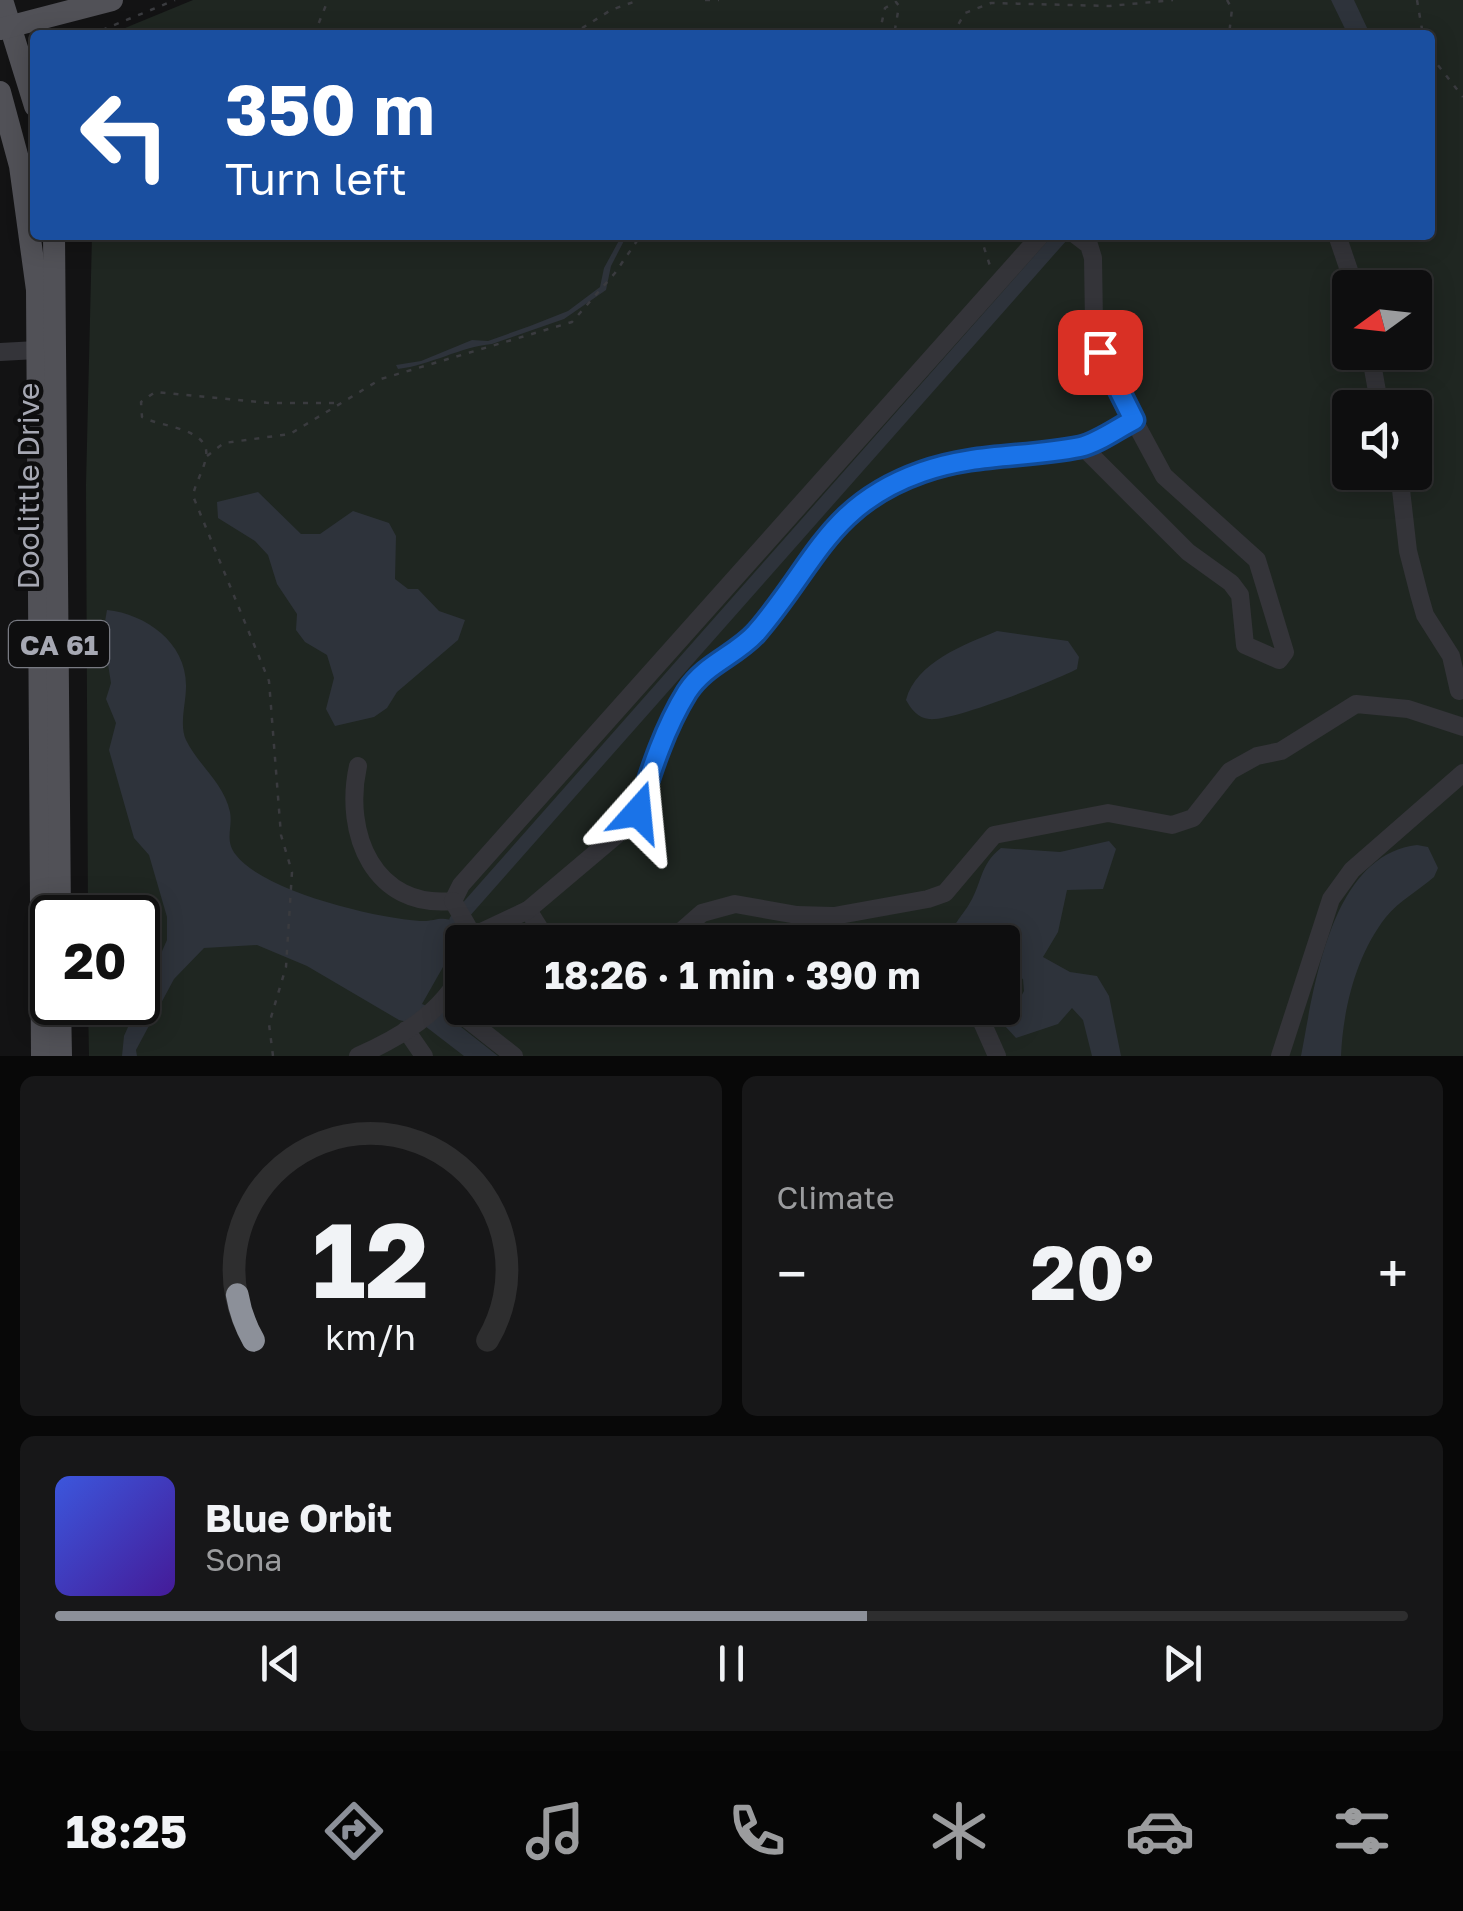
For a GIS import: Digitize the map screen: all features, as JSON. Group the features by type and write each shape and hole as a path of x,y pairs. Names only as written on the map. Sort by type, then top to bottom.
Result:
{"main road":[{"path":"6,29 112,0"},
{"path":"2,1 6,29 30,93"},
{"name":"Doolittle Drive","path":"0,92 30,238"},
{"name":"Doolittle Drive","path":"30,240 37,350 42,1056"},
{"name":"Doolittle Drive","path":"54,240 60,895"},
{"path":"60,1025 61,1056"}],"lane":[{"path":"453,901 461,885 1037,240"},
{"path":"1082,240 1089,245 1093,258 1094,324 1100,352 1164,476 1256,560 1286,652 1279,660 1245,645 1242,606 1232,582 1188,552 1083,447"},
{"path":"1339,240 1349,270"},
{"path":"0,352 37,350"},
{"path":"499,925 528,910 625,828 638,812 667,730 688,690 708,665 752,637 798,572 859,502 886,486 965,458 1083,447 1134,420"},
{"path":"1400,490 1408,550 1419,594 1425,614 1451,656 1459,691"},
{"path":"688,925 702,913 735,904 797,916 834,916 928,900 946,893 994,835 1108,813 1172,826 1192,818 1230,771 1257,756 1280,750 1356,704 1408,709 1463,727"},
{"path":"358,766 353,814 376,876 398,894 453,901"},
{"path":"1280,1056 1331,899 1352,870 1463,773"},
{"path":"453,901 465,925"},
{"path":"528,910 537,925"},
{"path":"358,1056 411,1028 445,996"},
{"path":"440,1003 514,1056"},
{"path":"982,1025 988,1045 997,1056"},
{"path":"411,1028 424,1056"}],"path":[{"path":"102,30 174,0"},
{"path":"316,30 328,0"},
{"path":"579,30 611,10 639,0"},
{"path":"704,0 720,0"},
{"path":"955,30 965,13 992,3 1103,6 1173,0"},
{"path":"1226,0 1232,8 1230,30"},
{"path":"1417,0 1422,30"},
{"path":"880,30 886,8 896,2 899,6 895,30"},
{"path":"1435,61 1463,97"},
{"path":"273,1056 269,1024 286,967 292,882 281,835 268,676 193,496 206,457 224,443 290,434 381,379 572,322 638,240"},
{"path":"982,240 996,284"},
{"path":"206,457 200,438 142,418 141,402 154,392 270,402 341,403"}],"shaded area":[{"path":"193,0 1463,0 1463,1056 89,1056 88,1025 160,1025 160,895 88,895 86,485 92,240 1435,240 1435,30 120,30"},
{"path":"1331,0 1354,0 1368,30 1346,30"},
{"path":"619,240 624,240 611,266 606,290 564,319 422,364 398,369 396,365 421,361 472,340 488,341 568,311 600,287 604,268"},
{"path":"258,492 301,534 320,534 353,511 389,523 396,536 395,579 408,589 418,589 439,611 465,620 458,640 374,717 335,726 326,709 334,678 327,655 305,642 296,630 297,614 277,584 268,555 255,541 218,518 217,502"},
{"path":"107,610 136,618 172,644 184,671 184,734 227,802 230,844 250,868 294,891 349,908 400,919 456,922 457,925 445,925 445,963 422,1004 442,1012 445,1025 459,1025 498,1056 464,1056 425,1026 399,1020 307,966 257,945 204,948 174,979 160,1005 160,956 167,940 167,917 149,855 134,838 109,750 116,723 106,699 111,683 103,633"},
{"path":"997,631 1068,641 1079,657 1077,669 958,714 929,719 915,712 906,700 911,687 930,665"},
{"path":"1109,841 1116,849 1103,889 1067,890 1058,932 1043,957 1070,972 1097,976 1109,996 1121,1056 1092,1056 1083,1020 1072,1008 1058,1024 1016,1038 1005,1026 1020,1025 1020,998 1024,991 1020,978 1020,925 955,925 973,898 989,861 1001,848 1060,852"},
{"path":"1417,845 1428,847 1438,868 1434,877 1386,917 1367,948 1348,1001 1341,1056 1301,1056 1320,962 1345,898 1364,873 1388,854"},
{"path":"129,1025 149,1025 136,1050 137,1056 122,1056"}],"waterway":[{"path":"456,921 1058,240"}],"route":[{"path":"638,812 667,730 688,690 708,665 752,637 798,572 859,502 886,486 965,458 1083,447 1134,420 1100,352"}]}
